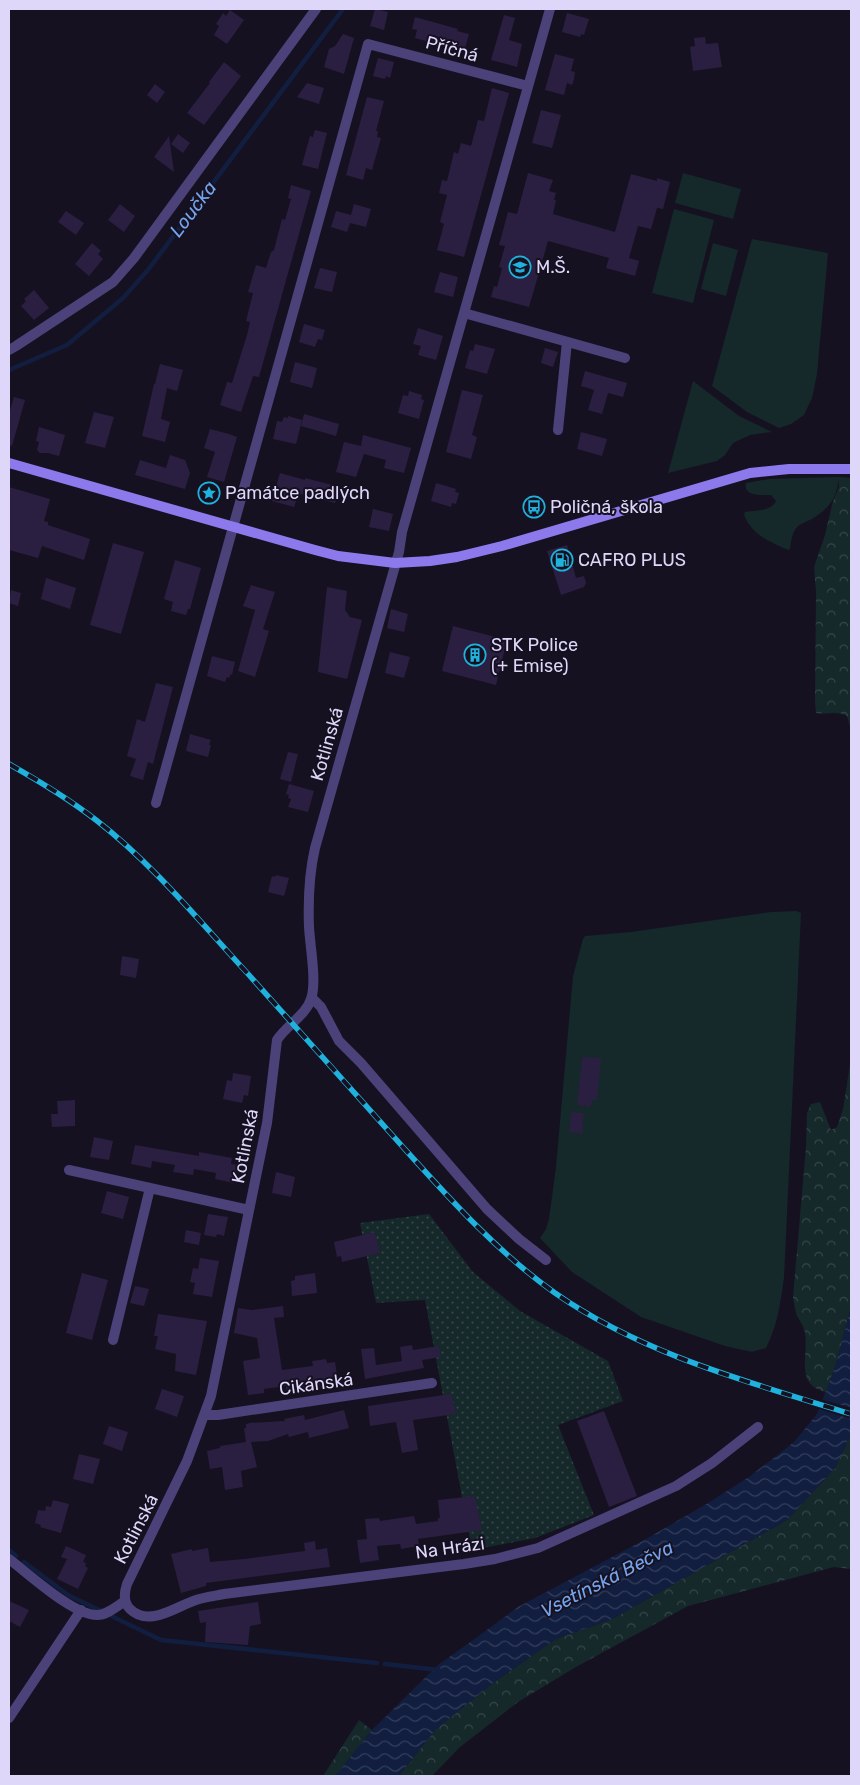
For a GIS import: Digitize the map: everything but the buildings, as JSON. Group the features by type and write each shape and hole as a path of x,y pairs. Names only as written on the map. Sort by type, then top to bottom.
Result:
{"main road":[{"path":"9,463 338,556 395,563 430,561 502,546 750,473 789,469 849,469"}],"street":[{"path":"9,350 113,282 140,250 316,9"},
{"name":"Kotlinská","path":"125,1601 127,1584 188,1461 211,1396 267,1123 277,1040 284,1029 305,1011 312,998 309,901 312,862 402,532 550,9"},
{"name":"Příčná","path":"233,527 368,44 528,86"},
{"path":"464,314 624,358"},
{"path":"558,430 567,342"},
{"path":"156,803 233,527"},
{"path":"312,998 321,1007 339,1041 361,1063 487,1209 519,1239 546,1260"},
{"path":"69,1170 249,1210"},
{"path":"113,1340 150,1188"},
{"name":"Cikánská","path":"205,1415 432,1383"},
{"name":"Na Hrázi","path":"125,1601 128,1607 140,1616 156,1616 196,1600 224,1594 464,1564 520,1553 555,1541 676,1486 712,1463 758,1427"},
{"path":"9,1559 54,1594 89,1614 105,1613 125,1601"},
{"path":"9,1718 81,1610"}],"green space":[{"path":"683,173 741,189 733,219 675,203"},
{"path":"674,209 714,220 693,303 652,293"},
{"path":"752,239 828,253 817,374 812,398 804,415 791,424 779,428 747,412 712,386"},
{"path":"713,243 738,250 726,296 701,289"},
{"path":"693,381 739,416 772,432 750,435 733,443 725,455 717,461 668,473"},
{"path":"838,477 837,491 828,507 796,528 791,540 790,549 788,550 768,541 747,522 744,515 745,512 767,509 774,505 776,501 771,495 750,493 747,491 746,483 769,479"},
{"path":"838,477 851,478 851,730 847,716 839,713 816,713 815,702 816,592 814,567 825,535 833,501 839,487"},
{"path":"796,911 801,913 784,1278 778,1314 770,1339 766,1348 752,1352 725,1346 641,1317 572,1272 540,1238 546,1229 549,1219 556,1167 573,976 585,936 631,932 771,912"},
{"path":"851,1058 851,1307 836,1364 826,1392 816,1388 806,1376 805,1333 797,1316 793,1297 806,1147 807,1113 811,1104 820,1102 831,1130 837,1127 843,1109"},
{"path":"429,1214 473,1272 520,1311 608,1361 623,1401 558,1425 594,1515 535,1538 472,1550 425,1300 376,1303 360,1223"},
{"path":"851,1434 851,1569 834,1567 688,1606 576,1667 518,1702 460,1747 432,1776 399,1776 435,1730 493,1683 556,1639 612,1619 787,1520 835,1468"},
{"path":"359,1720 372,1730 335,1776 323,1776"}],"water":[{"name":"Vsetínská Bečva","path":"851,1307 851,1434 835,1468 787,1520 612,1619 556,1639 493,1683 435,1730 399,1776 335,1776 372,1730 438,1665 518,1607 648,1538 708,1503 749,1477 794,1442 817,1414 836,1364"}],"pier":[{"path":"820,1399 851,1408 851,1419 816,1408"}],"waterway":[{"name":"Loučka","path":"9,370 67,345 123,298 148,270 343,9"},
{"path":"9,1550 16,1556"},
{"path":"24,1562 68,1595 161,1640 377,1663"},
{"path":"385,1664 439,1670"}],"railway":[{"path":"9,764 54,790 86,812 137,855 194,914 456,1205 493,1242 534,1277 589,1315 624,1334 661,1350 736,1378 851,1414"}],"place":[{"name":"M.Š.","path":"520,267"},
{"name":"Památce padlých","path":"209,493"},
{"name":"Poličná, škola","path":"534,507"},
{"name":"CAFRO PLUS","path":"562,560"},
{"name":"STK Police (+ Emise)","path":"475,655"}]}
